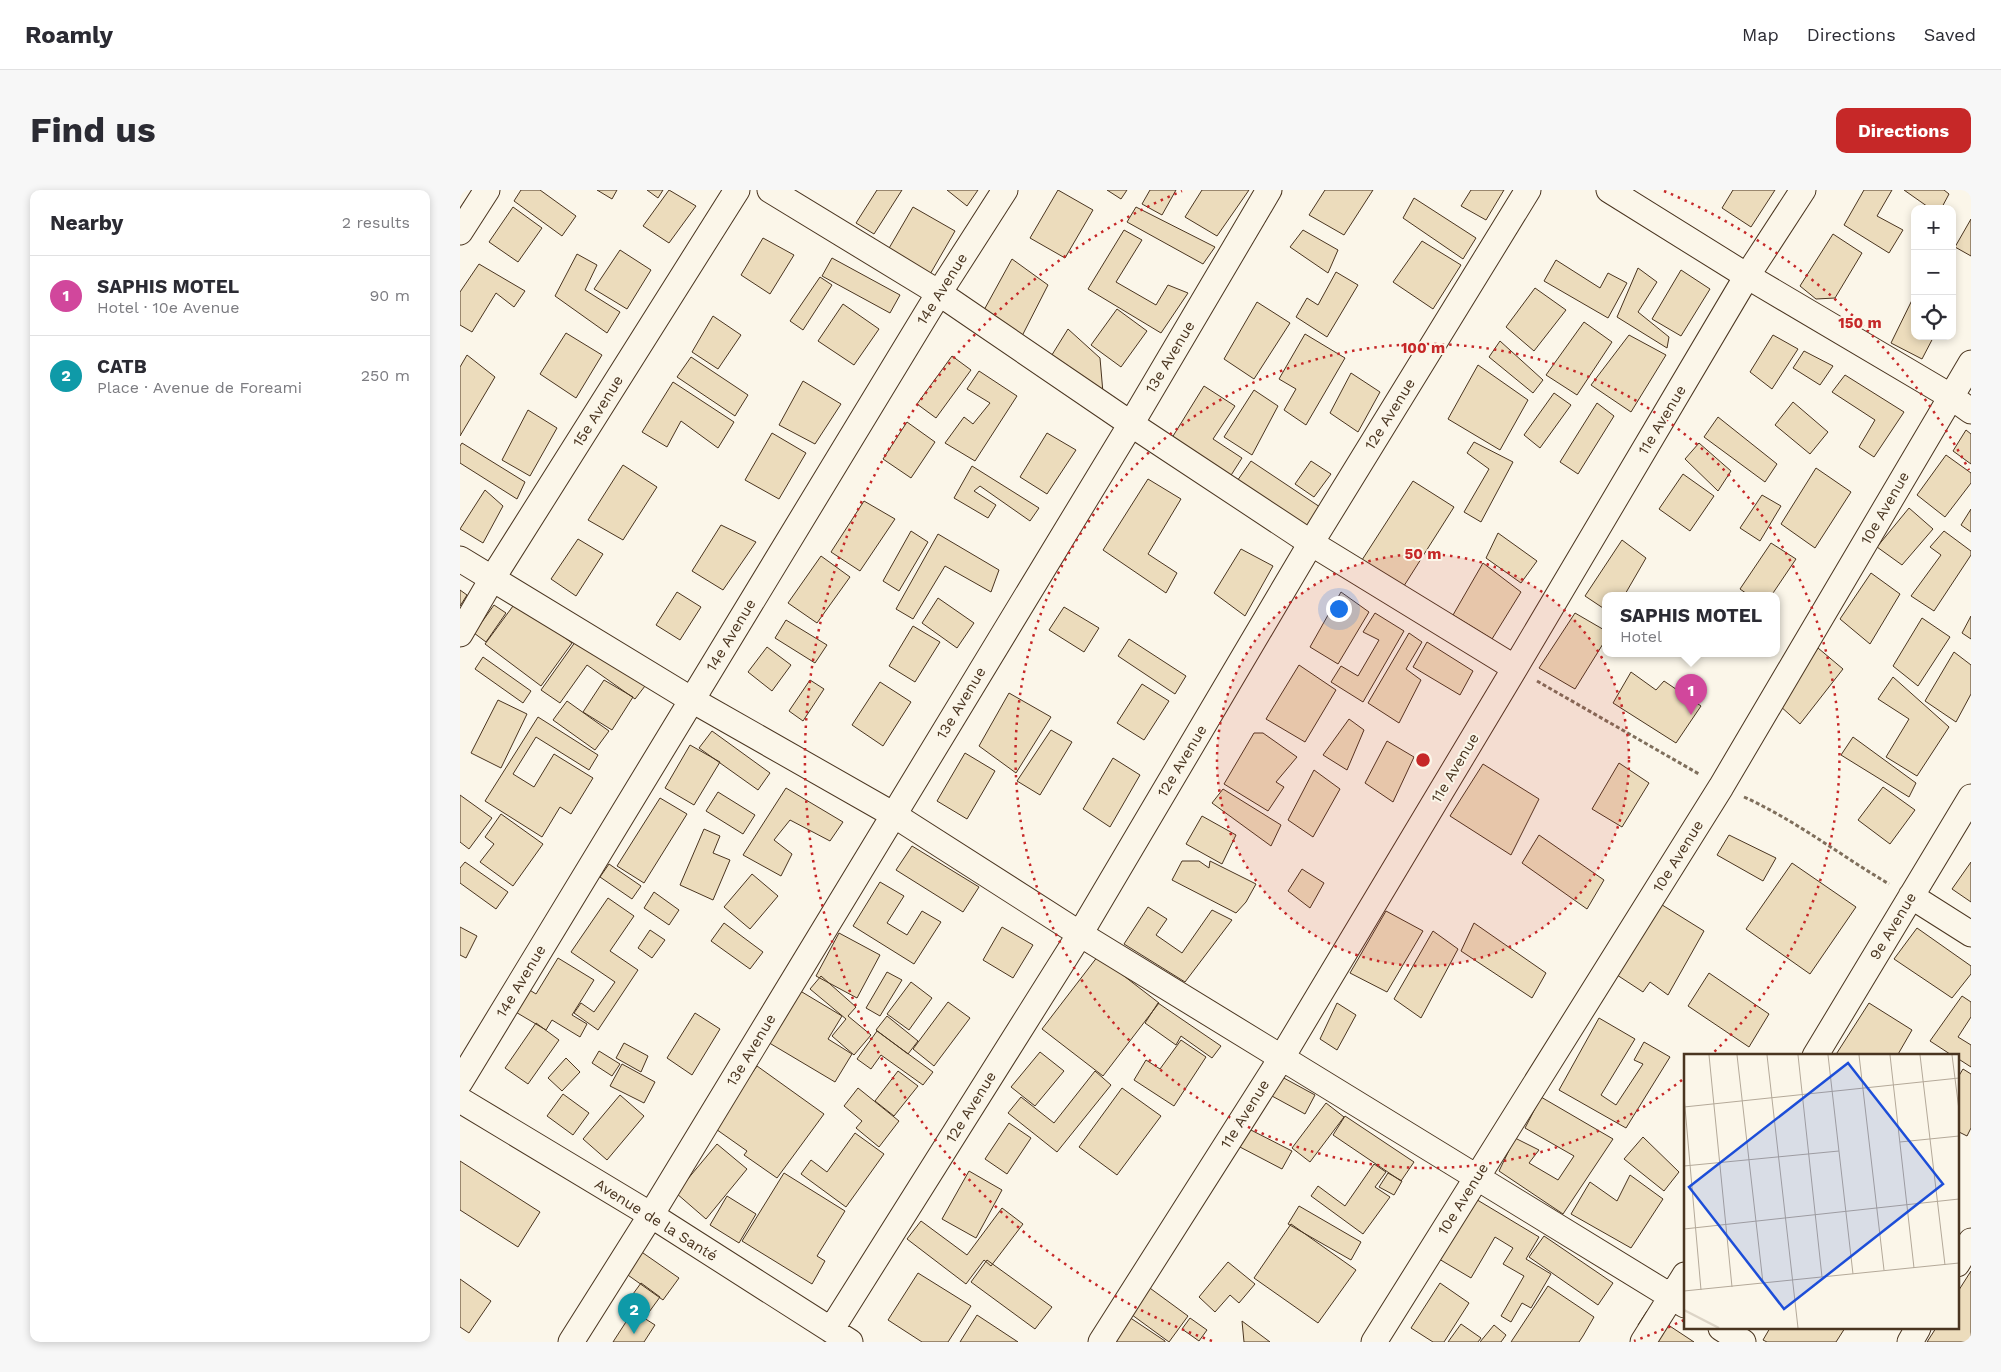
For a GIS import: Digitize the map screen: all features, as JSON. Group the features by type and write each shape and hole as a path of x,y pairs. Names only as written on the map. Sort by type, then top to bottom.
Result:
{"street":[{"path":"460,232 487,190"},
{"name":"15e Avenue","path":"460,634 492,579 737,190"},
{"path":"770,190 939,293 1130,424 1311,543 1515,668"},
{"name":"14e Avenue","path":"460,1082 939,293 1004,190"},
{"name":"13e Avenue","path":"571,1342 651,1215 894,815 1269,190"},
{"name":"12e Avenue","path":"841,1336 1311,543 1528,190"},
{"path":"1609,190 1747,276 1971,410"},
{"name":"11e Avenue","path":"1101,1342 1282,1057 1747,276 1802,190"},
{"name":"10e Avenue","path":"1374,1342 1721,787 1971,363"},
{"path":"460,559 692,700 894,815 1080,934 1678,1301"},
{"name":"9e Avenue","path":"1817,1054 1971,797"},
{"path":"1911,896 1971,934"},
{"name":"Avenue de la Santé","path":"460,1100 651,1215 841,1336"},
{"path":"1958,1262 1971,1241"},
{"path":"1643,1342 1678,1301 1684,1279"},
{"path":"1724,1330 1743,1342"},
{"path":"1910,1342 1917,1330"}],"building":[{"path":"521,190 540,190 576,216 562,236 514,201"},
{"path":"597,190 617,190 612,199"},
{"path":"647,190 663,190 658,198"},
{"path":"669,190 696,206 669,243 643,226"},
{"path":"877,190 902,190 874,234 856,223"},
{"path":"947,190 978,190 967,206"},
{"path":"1058,190 1093,210 1065,258 1030,238"},
{"path":"1107,190 1127,190 1121,199"},
{"path":"1150,190 1176,190 1162,215 1142,204"},
{"path":"1202,190 1249,190 1217,236 1185,217"},
{"path":"1325,190 1373,190 1344,235 1309,215"},
{"path":"1471,190 1504,190 1486,220 1461,206"},
{"path":"1733,190 1775,190 1751,227 1722,208"},
{"path":"1864,190 1892,190 1877,216 1903,230 1889,253 1844,225"},
{"path":"1904,190 1944,190 1949,194 1943,205 1925,205"},
{"path":"1414,198 1476,238 1463,259 1403,218"},
{"path":"513,207 542,228 518,262 489,242"},
{"path":"913,207 955,231 929,276 888,250"},
{"path":"1136,207 1215,247 1203,264 1127,222"},
{"path":"1971,219 1971,256 1956,248"},
{"path":"1124,230 1142,240 1116,282 1156,305 1168,285 1188,293 1161,333 1088,289"},
{"path":"1303,230 1338,250 1328,273 1290,247"},
{"path":"1833,234 1862,253 1835,298 1816,299 1800,286"},
{"path":"763,238 794,255 770,294 741,275"},
{"path":"1422,241 1461,265 1433,309 1393,282"},
{"path":"620,250 651,270 627,309 594,289"},
{"path":"577,254 597,265 585,290 620,312 607,333 555,296"},
{"path":"832,258 900,295 890,313 822,276"},
{"path":"1012,259 1048,285 1022,336 984,310"},
{"path":"1556,260 1600,288 1608,273 1627,283 1608,318 1544,281"},
{"path":"479,264 525,291 514,307 496,293 472,332 460,325 460,292"},
{"path":"1638,268 1657,282 1638,312 1669,337 1667,348 1617,317"},
{"path":"1681,270 1710,289 1681,336 1652,319"},
{"path":"1336,272 1358,285 1327,337 1296,317 1307,298 1318,305"},
{"path":"820,277 832,285 803,330 790,321"},
{"path":"1535,288 1566,310 1534,351 1506,327"},
{"path":"1257,302 1290,323 1254,379 1224,359"},
{"path":"1911,302 1911,340 1932,340 1922,359 1891,343"},
{"path":"843,304 879,329 854,365 818,341"},
{"path":"1117,309 1147,331 1121,367 1091,345"},
{"path":"713,316 741,335 718,369 692,352"},
{"path":"1584,322 1612,342 1577,395 1546,375"},
{"path":"1068,329 1100,358 1103,393 1050,358"},
{"path":"566,333 602,355 576,398 540,374"},
{"path":"1305,334 1345,358 1306,425 1284,410 1296,389 1279,379"},
{"path":"1629,335 1666,355 1631,412 1591,385"},
{"path":"1773,335 1798,349 1772,389 1750,372"},
{"path":"1500,341 1543,380 1533,393 1489,357"},
{"path":"1804,351 1833,366 1820,385 1793,368"},
{"path":"467,355 495,377 460,436 460,367"},
{"path":"952,356 971,370 936,418 917,404"},
{"path":"691,357 748,395 735,416 677,377"},
{"path":"1478,365 1528,400 1500,450 1448,419"},
{"path":"979,371 1017,396 975,461 945,443 964,417 973,424 990,403 967,389"},
{"path":"1351,373 1380,392 1358,432 1330,413"},
{"path":"1845,375 1904,412 1874,457 1859,447 1875,420 1832,392"},
{"path":"803,381 841,404 815,444 779,425"},
{"path":"673,382 734,422 718,448 681,421 667,447 642,432"},
{"path":"1204,386 1235,406 1213,439 1242,458 1228,480 1170,441"},
{"path":"1254,390 1278,406 1252,455 1224,437"},
{"path":"1554,393 1571,405 1540,448 1524,435"},
{"path":"1793,402 1828,432 1810,454 1775,425"},
{"path":"1597,403 1614,416 1578,474 1560,462"},
{"path":"528,410 557,428 530,476 502,460"},
{"path":"1718,417 1777,464 1765,482 1704,437"},
{"path":"907,422 935,442 911,478 883,459"},
{"path":"1966,430 1971,434 1971,464 1953,451"},
{"path":"772,433 806,453 779,499 745,480"},
{"path":"1047,433 1076,450 1047,494 1020,477"},
{"path":"1474,442 1513,462 1481,522 1464,512 1489,469 1467,453"},
{"path":"462,443 525,482 517,499 460,463 460,446"},
{"path":"1699,443 1731,471 1718,491 1685,459"},
{"path":"1946,455 1971,473 1971,483 1945,517 1917,495"},
{"path":"1251,461 1320,507 1305,532 1235,484"},
{"path":"1311,461 1331,474 1314,497 1295,484"},
{"path":"623,465 657,487 623,540 588,520"},
{"path":"972,466 1039,508 1030,521 980,486 974,491 996,505 988,518 954,498"},
{"path":"1816,468 1851,492 1815,548 1781,524"},
{"path":"1683,474 1714,496 1690,531 1659,509"},
{"path":"1148,479 1181,499 1148,554 1177,573 1166,593 1103,550"},
{"path":"1413,481 1454,507 1402,589 1362,560"},
{"path":"485,490 503,506 483,543 460,529"},
{"path":"1762,495 1781,506 1760,541 1740,528"},
{"path":"864,501 895,519 860,571 831,552"},
{"path":"1909,508 1933,529 1902,565 1877,547"},
{"path":"1971,509 1971,532 1961,525"},
{"path":"721,525 756,542 723,590 692,571"},
{"path":"911,531 928,542 899,591 883,581"},
{"path":"1944,531 1971,551 1971,555 1934,611 1911,596 1941,555 1930,547"},
{"path":"1498,533 1537,561 1521,583 1486,558"},
{"path":"938,534 999,570 991,592 945,566 913,619 896,609"},
{"path":"578,539 603,554 576,596 551,579"},
{"path":"1622,540 1646,558 1626,592 1602,592 1602,607 1585,596"},
{"path":"1771,543 1796,559 1774,592 1744,592 1740,589"},
{"path":"1241,549 1273,566 1245,616 1214,593"},
{"path":"821,556 850,577 817,623 788,603"},
{"path":"1483,563 1521,592 1492,639 1453,615"},
{"path":"1871,573 1900,594 1870,644 1840,619"},
{"path":"460,590 467,595 460,606"},
{"path":"677,592 701,607 680,640 656,625"},
{"path":"1341,592 1369,612 1338,664 1310,647"},
{"path":"938,598 974,623 957,648 922,623"},
{"path":"516,602 572,643 541,686 485,644"},
{"path":"494,605 506,613 486,642 474,633"},
{"path":"1064,607 1099,628 1084,652 1049,630"},
{"path":"1375,613 1404,631 1363,702 1331,682 1341,666 1358,676 1379,640 1363,632"},
{"path":"1575,613 1602,629 1602,645 1575,689 1539,668"},
{"path":"1971,616 1971,639 1962,633"},
{"path":"1922,618 1950,637 1918,686 1893,666"},
{"path":"786,620 827,645 815,663 775,638"},
{"path":"913,626 940,642 915,682 889,666"},
{"path":"1409,633 1422,642 1406,669 1421,680 1399,723 1368,703"},
{"path":"578,638 645,686 635,699 587,665 560,703 541,690"},
{"path":"1129,639 1186,676 1175,694 1118,656"},
{"path":"1427,642 1473,671 1460,695 1413,667"},
{"path":"767,647 791,665 772,691 748,672"},
{"path":"1818,648 1843,669 1800,724 1779,705"},
{"path":"1954,652 1971,665 1971,694 1956,722 1925,701"},
{"path":"483,657 531,691 523,703 475,669"},
{"path":"1299,665 1336,690 1305,742 1266,719"},
{"path":"1631,672 1656,690 1664,681 1701,706 1676,743 1613,703"},
{"path":"1893,677 1949,727 1917,776 1886,757 1909,719 1878,699"},
{"path":"604,680 633,697 612,730 583,712"},
{"path":"810,680 824,689 803,721 789,711"},
{"path":"880,682 911,702 883,746 852,725"},
{"path":"1142,684 1169,701 1144,740 1117,723"},
{"path":"1009,693 1051,717 1016,773 979,746"},
{"path":"498,700 527,714 501,768 471,753"},
{"path":"567,701 609,731 595,750 553,720"},
{"path":"538,717 598,755 589,770 536,737 513,774 534,787 554,754 593,778 571,814 560,807 542,837 485,801"},
{"path":"1349,719 1364,730 1347,770 1323,755"},
{"path":"1051,730 1072,742 1040,795 1017,781"},
{"path":"712,731 770,773 758,790 699,748"},
{"path":"1254,733 1263,733 1297,757 1276,782 1284,787 1268,811 1224,784"},
{"path":"1853,737 1916,783 1909,797 1841,755"},
{"path":"1387,741 1414,757 1393,802 1365,783"},
{"path":"690,745 720,762 694,805 665,788"},
{"path":"965,753 995,771 967,819 937,801"},
{"path":"1113,758 1140,775 1110,827 1083,809"},
{"path":"1619,763 1649,783 1622,827 1592,809"},
{"path":"1483,764 1539,799 1511,855 1450,816"},
{"path":"1314,770 1340,789 1313,837 1288,820"},
{"path":"1883,787 1915,810 1890,844 1858,820"},
{"path":"786,788 843,822 830,841 790,820 774,840 792,854 781,876 743,855"},
{"path":"1223,789 1281,825 1271,846 1212,803"},
{"path":"718,792 755,815 743,834 706,811"},
{"path":"460,795 492,818 469,849 460,842"},
{"path":"660,798 687,814 644,883 617,866"},
{"path":"501,814 543,844 513,886 480,862 494,844 485,837"},
{"path":"1202,816 1236,835 1222,864 1186,844"},
{"path":"704,829 720,836 713,853 730,860 713,900 680,885"},
{"path":"1539,835 1604,880 1587,909 1522,863"},
{"path":"1729,835 1776,858 1763,881 1717,855"},
{"path":"912,846 979,887 963,912 896,870"},
{"path":"1182,861 1199,861 1209,868 1210,861 1256,884 1246,902 1236,913 1172,880"},
{"path":"465,862 508,892 496,909 460,883 460,868"},
{"path":"1971,862 1971,902 1952,889"},
{"path":"1792,863 1856,907 1810,974 1746,929"},
{"path":"609,864 641,886 632,899 600,877"},
{"path":"1302,869 1324,883 1310,908 1288,891"},
{"path":"752,874 778,896 750,929 724,907"},
{"path":"880,882 904,896 887,923 907,935 922,911 941,922 914,964 853,926"},
{"path":"654,892 679,910 669,925 644,908"},
{"path":"608,898 634,916 610,951 638,970 598,1030 574,1013 581,1003 594,1012 615,982 571,952"},
{"path":"1659,903 1704,931 1668,995 1650,982 1643,992 1617,975"},
{"path":"1148,907 1167,919 1156,935 1182,953 1212,910 1232,920 1185,982 1124,944"},
{"path":"1386,911 1423,931 1387,992 1350,973"},
{"path":"724,923 763,952 750,969 711,941"},
{"path":"1474,923 1546,973 1532,998 1461,951"},
{"path":"460,927 477,936 466,958 460,955"},
{"path":"1002,927 1033,945 1013,978 983,960"},
{"path":"1917,928 1971,966 1971,974 1952,998 1894,959"},
{"path":"650,930 665,940 652,958 638,948"},
{"path":"1433,931 1458,949 1421,1018 1394,999"},
{"path":"839,933 880,955 857,998 816,976"},
{"path":"1098,956 1159,1003 1103,1076 1042,1029"},
{"path":"558,958 594,980 572,1015 587,1024 580,1037 552,1020 546,1030 514,1011 528,989 536,994"},
{"path":"887,972 902,980 880,1016 866,1008"},
{"path":"1709,973 1769,1014 1749,1047 1688,1006"},
{"path":"821,976 856,1007 848,1016 871,1035 854,1055 832,1036 846,1019 810,989"},
{"path":"911,982 932,998 909,1030 887,1014"},
{"path":"792,986 842,1016 828,1039 852,1054 835,1082 761,1038"},
{"path":"1962,996 1971,1002 1971,1017 1958,1037 1971,1045 1971,1067 1958,1059 1958,1054 1950,1054 1930,1041"},
{"path":"948,1002 970,1018 934,1066 913,1049"},
{"path":"1158,1003 1221,1046 1212,1058 1181,1036 1176,1045 1145,1023"},
{"path":"1337,1003 1356,1015 1337,1050 1320,1039"},
{"path":"1869,1003 1912,1030 1898,1054 1836,1054"},
{"path":"695,1013 720,1029 692,1075 667,1058"},
{"path":"887,1016 918,1041 908,1054 876,1030"},
{"path":"1599,1018 1635,1039 1601,1095 1616,1105 1643,1064 1634,1060 1644,1042 1670,1057 1626,1128 1559,1090"},
{"path":"536,1023 559,1040 528,1084 505,1068"},
{"path":"877,1031 933,1072 923,1085 881,1055 871,1069 857,1059"},
{"path":"1181,1040 1206,1057 1174,1106 1134,1080 1146,1060 1160,1069"},
{"path":"624,1043 648,1056 641,1072 616,1058"},
{"path":"599,1051 620,1064 612,1076 592,1063"},
{"path":"1040,1052 1064,1071 1035,1106 1011,1087"},
{"path":"566,1058 580,1072 562,1091 548,1078"},
{"path":"622,1064 655,1082 644,1103 610,1086"},
{"path":"757,1066 824,1114 777,1178 744,1155 747,1151 713,1127"},
{"path":"1963,1069 1971,1074 1971,1128 1967,1136 1958,1132 1958,1077"},
{"path":"898,1071 918,1086 894,1116 875,1101"},
{"path":"1095,1071 1111,1085 1057,1152 1008,1113 1021,1097 1054,1123"},
{"path":"1282,1077 1315,1095 1305,1114 1272,1096"},
{"path":"858,1088 899,1121 879,1147 856,1128 862,1121 844,1106"},
{"path":"1122,1088 1161,1116 1117,1175 1079,1147"},
{"path":"563,1094 589,1113 573,1135 547,1116"},
{"path":"620,1095 644,1116 607,1160 583,1139"},
{"path":"1541,1097 1613,1139 1563,1214 1499,1171 1515,1138 1539,1150 1529,1163 1558,1180 1574,1156 1525,1128"},
{"path":"1326,1103 1344,1117 1310,1162 1292,1148"},
{"path":"1345,1116 1414,1162 1401,1181 1333,1135"},
{"path":"1009,1123 1031,1138 1007,1174 985,1159"},
{"path":"1247,1128 1292,1151 1282,1169 1238,1146"},
{"path":"855,1133 884,1154 846,1207 801,1174 811,1160 827,1172"},
{"path":"1643,1137 1679,1172 1664,1191 1624,1159"},
{"path":"717,1144 747,1169 706,1219 676,1193"},
{"path":"460,1161 540,1212 518,1247 460,1210"},
{"path":"1374,1164 1386,1172 1375,1187 1390,1197 1363,1234 1311,1196 1318,1186 1345,1206"},
{"path":"969,1171 1002,1190 976,1238 942,1219"},
{"path":"784,1173 845,1211 817,1256 825,1261 812,1284 742,1241"},
{"path":"1388,1173 1402,1181 1394,1195 1379,1187"},
{"path":"1630,1175 1663,1199 1631,1248 1571,1214 1590,1182 1617,1201"},
{"path":"727,1196 756,1214 739,1243 710,1225"},
{"path":"1474,1198 1539,1237 1526,1259 1551,1274 1531,1308 1522,1303 1511,1322 1501,1316 1524,1276 1503,1264 1513,1248 1495,1237 1471,1278 1439,1259"},
{"path":"1299,1206 1361,1242 1351,1260 1288,1224"},
{"path":"1002,1208 1023,1224 991,1266 984,1260 966,1284 907,1239 921,1221 967,1255"},
{"path":"1291,1224 1356,1270 1318,1323 1254,1278"},
{"path":"1544,1236 1613,1283 1598,1305 1529,1257"},
{"path":"633,1246 679,1278 663,1300 618,1268"},
{"path":"987,1260 1052,1307 1035,1329 971,1282"},
{"path":"1228,1262 1255,1284 1239,1303 1230,1295 1215,1312 1199,1297"},
{"path":"1971,1271 1971,1342 1927,1342 1935,1330 1958,1330 1958,1291"},
{"path":"918,1273 971,1306 948,1342 922,1342 888,1320"},
{"path":"460,1279 491,1301 469,1333 460,1327"},
{"path":"641,1283 660,1297 644,1319 625,1305"},
{"path":"1143,1283 1188,1316 1169,1342 1124,1309"},
{"path":"1440,1283 1469,1303 1444,1342 1433,1342 1411,1328"},
{"path":"1548,1286 1594,1317 1583,1336 1579,1342 1511,1342"},
{"path":"633,1311 655,1325 644,1342 613,1342"},
{"path":"1647,1311 1694,1342 1645,1342 1651,1333 1638,1325"},
{"path":"977,1315 1018,1342 960,1342"},
{"path":"1126,1315 1165,1341 1165,1342 1108,1342"},
{"path":"1190,1318 1207,1330 1199,1341 1182,1329"},
{"path":"1242,1321 1270,1342 1244,1342"},
{"path":"1461,1324 1481,1338 1478,1342 1448,1342"},
{"path":"1494,1325 1506,1335 1501,1342 1480,1342"},
{"path":"1769,1330 1844,1330 1836,1342 1767,1342 1763,1340"}],"place":[{"name":"SAPHIS MOTEL","path":"1691,715"},
{"name":"CATB","path":"634,1334"}]}
